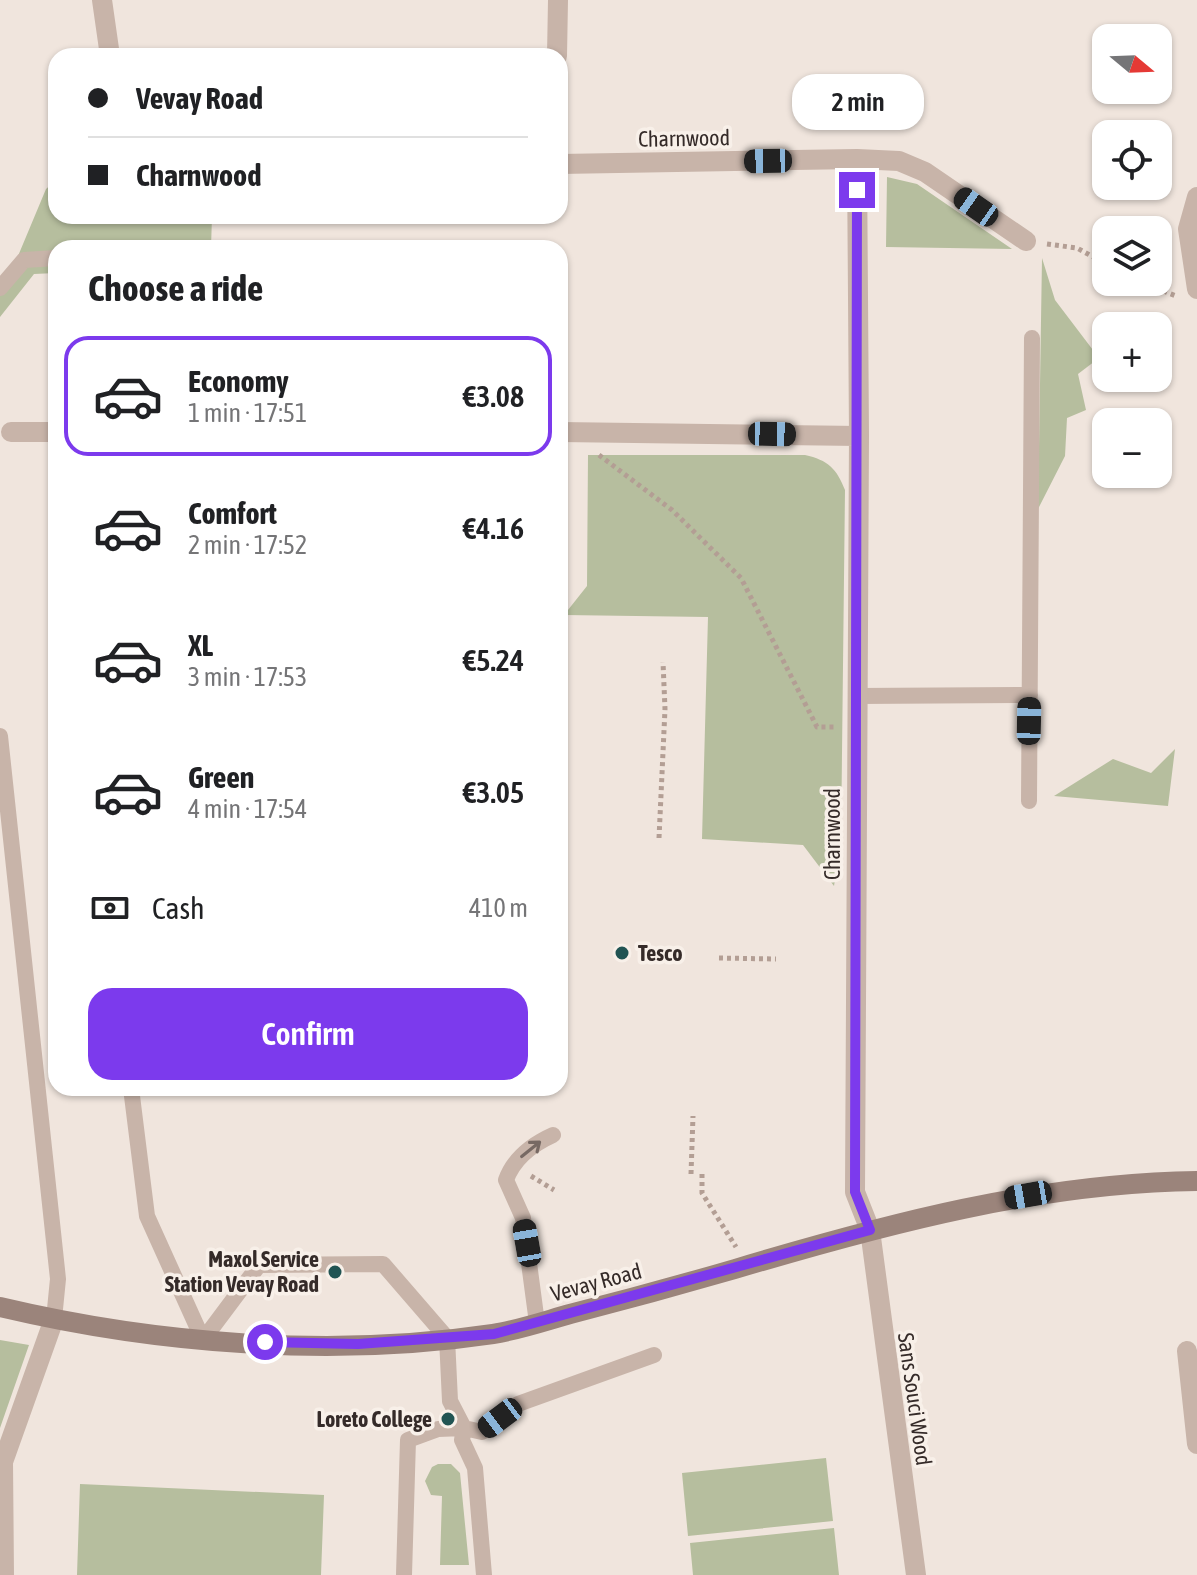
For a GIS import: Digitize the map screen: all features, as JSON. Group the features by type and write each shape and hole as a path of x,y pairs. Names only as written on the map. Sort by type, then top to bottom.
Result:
{"main road":[{"name":"Vevay Road","path":"0,1307 54,1319 203,1340 358,1344 494,1334 870,1230 1028,1195 1197,1181"}],"street":[{"path":"102,0 109,48"},
{"path":"557,48 558,0"},
{"name":"Charnwood","path":"857,159 859,436 855,1192 870,1230"},
{"name":"Charnwood","path":"568,164 899,161 925,172 1026,241"},
{"path":"1191,293 1188,229 1197,197"},
{"path":"5,431 48,432"},
{"path":"568,432 859,436"},
{"name":"Sans Souci Wood","path":"870,1230 916,1575"},
{"path":"4,1575 1,1462 54,1319"},
{"path":"1187,1351 1197,1444"}],"lane":[{"path":"0,288 24,260 48,258"},
{"path":"1029,801 1032,338"},
{"path":"857,696 1030,695"},
{"path":"0,736 58,1279 54,1319"},
{"path":"132,1096 147,1216 203,1340 259,1265 383,1264 447,1338 450,1401 464,1428 462,1440 475,1468 484,1575"},
{"path":"537,1323 523,1218 506,1180 511,1167 536,1142 553,1135"},
{"path":"404,1575 408,1440 438,1429 464,1428 482,1432 518,1404 654,1355"}],"path":[{"path":"1026,241 1077,248 1092,256"},
{"path":"599,432 598,453 672,510 741,578 817,727 857,727"},
{"path":"659,838 665,709 663,662"},
{"path":"719,958 776,959"},
{"path":"691,1174 693,1116"},
{"path":"702,1174 702,1193 734,1240 742,1267"}],"green space":[{"path":"887,177 917,184 1012,249 886,247"},
{"path":"48,187 48,224 212,224 211,240 48,240 48,273 34,274 0,317 0,278 18,256"},
{"path":"1042,258 1055,300 1092,349 1092,363 1078,374 1086,410 1067,418 1065,456 1038,509"},
{"path":"588,455 805,455 831,466 845,490 841,842 834,886 803,845 702,839 708,617 568,615 568,610 587,586"},
{"path":"1175,749 1168,806 1054,796 1113,759 1151,773"},
{"path":"0,1340 29,1345 0,1428"},
{"path":"826,1458 833,1521 688,1536 682,1473"},
{"path":"451,1464 460,1473 469,1565 440,1565 442,1496 431,1495 425,1481 432,1467"},
{"path":"80,1484 324,1495 321,1575 77,1575"},
{"path":"834,1528 839,1575 693,1575 690,1543"}],"place":[{"name":"Tesco","path":"622,953"},
{"name":"Maxol Service Station Vevay Road","path":"335,1272"},
{"name":"Loreto College","path":"448,1419"}],"route":[{"path":"265,1342 358,1344 494,1334 670,1288 870,1230 855,1192 859,436 857,190"}]}
